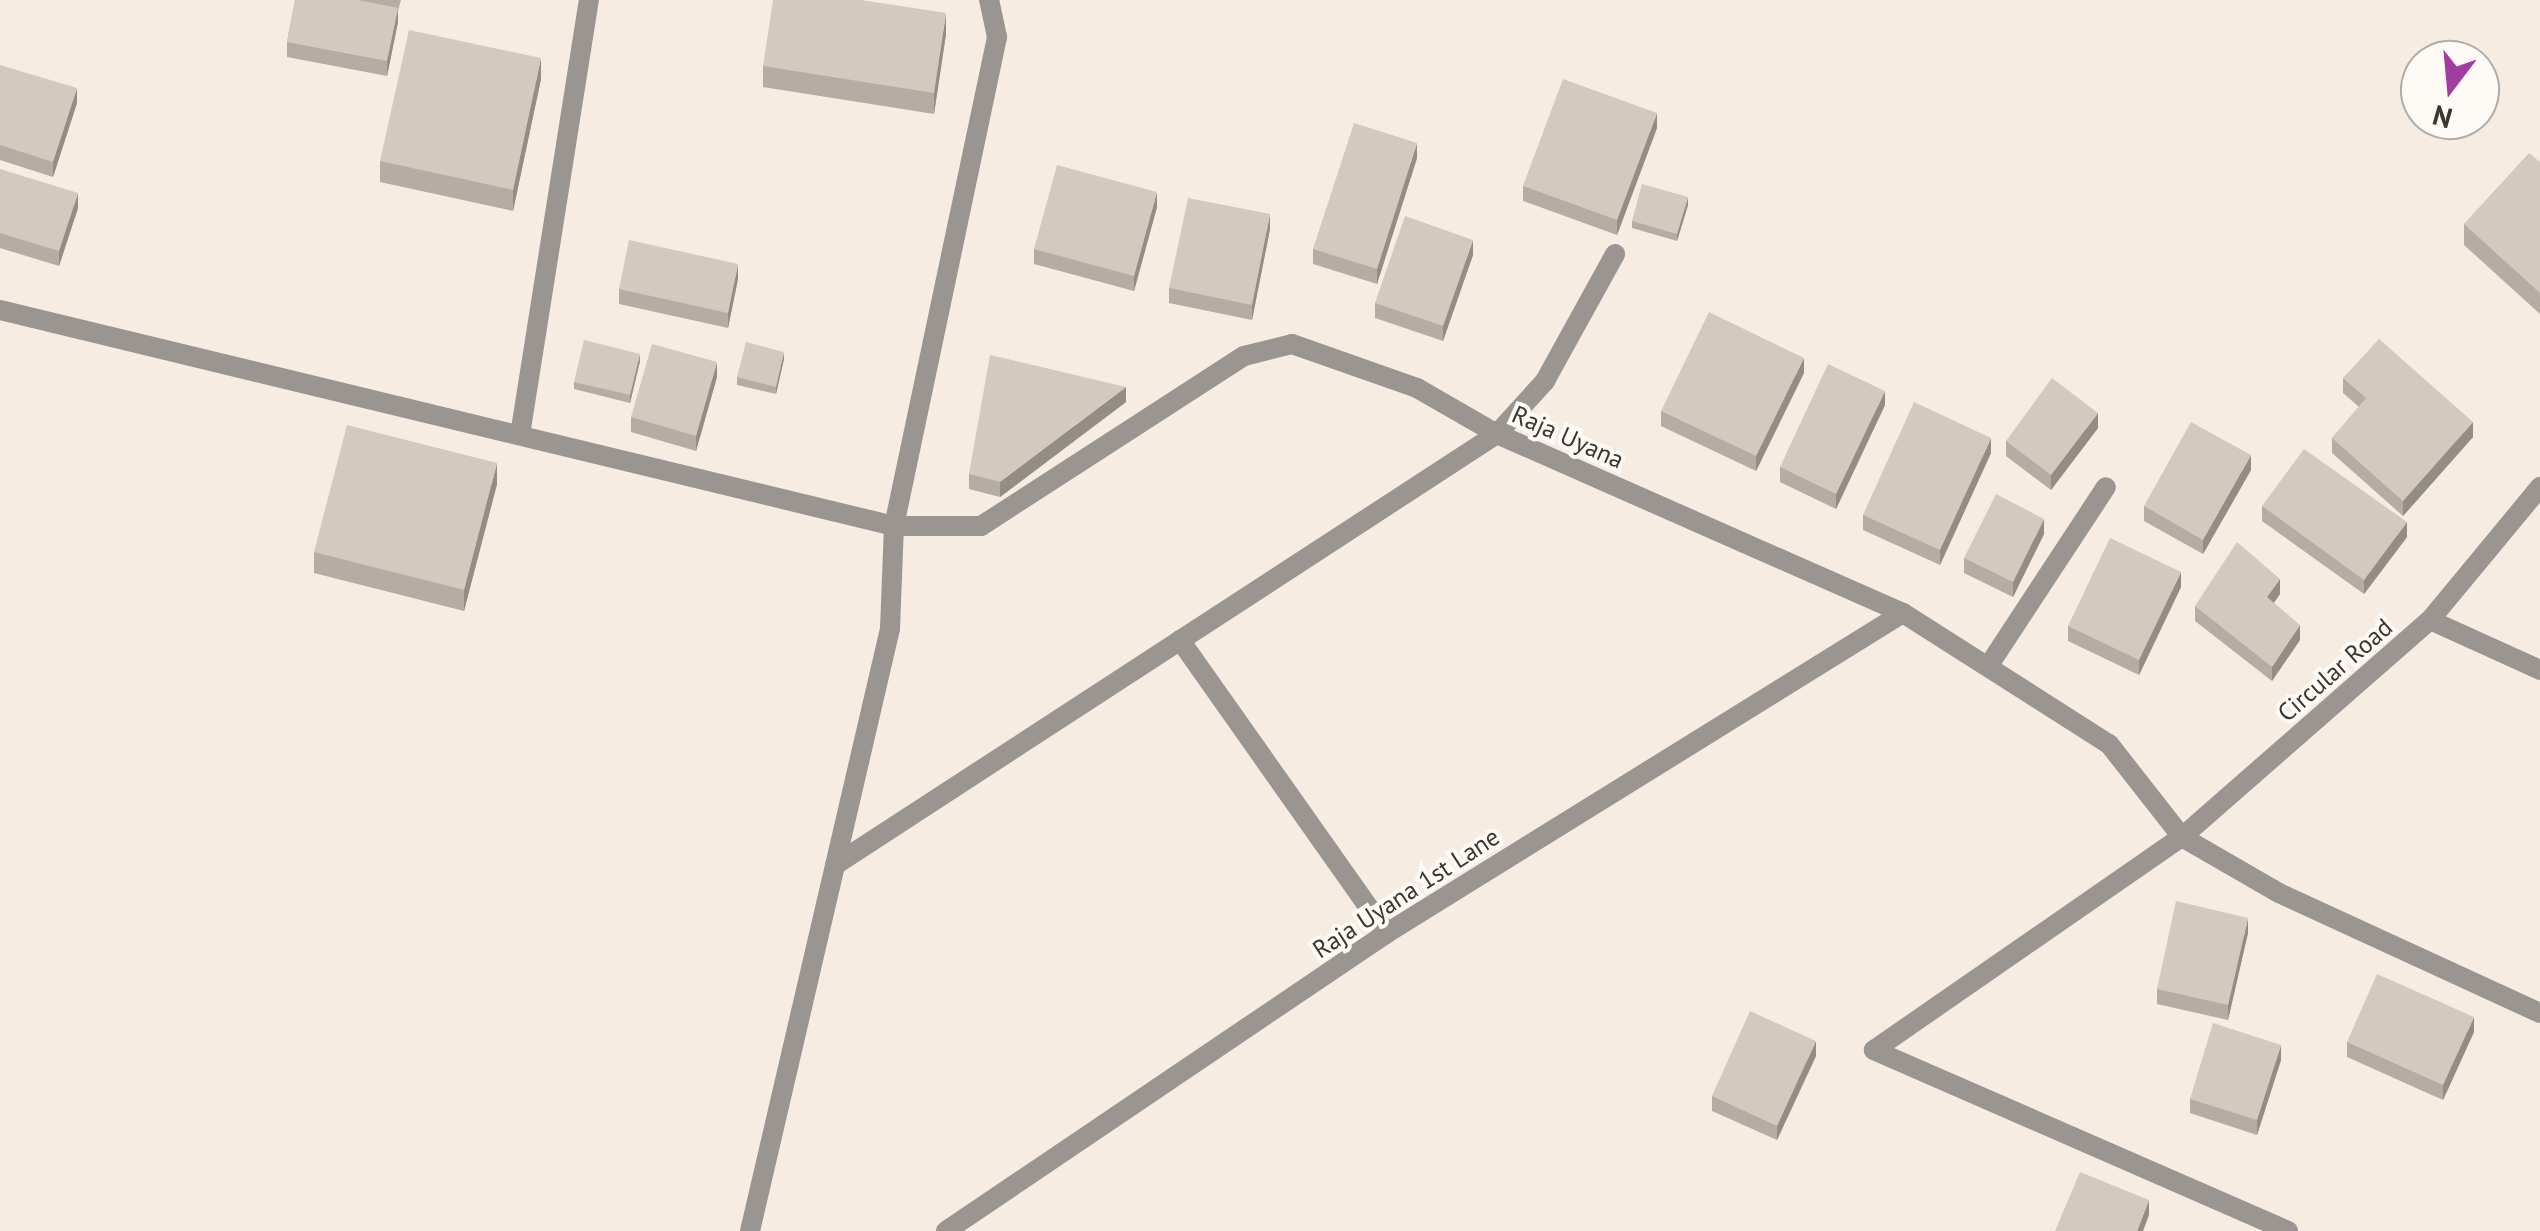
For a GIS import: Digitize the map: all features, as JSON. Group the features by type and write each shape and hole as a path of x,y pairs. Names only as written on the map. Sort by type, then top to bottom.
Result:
{"street":[{"path":"520,435 589,0"},
{"path":"750,1231 890,629 894,526 998,37 989,0"},
{"path":"835,865 1498,434 1544,380 1616,254"},
{"name":"Raja Uyana","path":"0,310 894,526 981,526 1244,356 1292,344 1418,388 1498,434 1903,613 1991,662 2109,744 2182,837"},
{"path":"1991,662 2106,486"},
{"path":"2430,620 2540,487"},
{"name":"Raja Uyana 1st Lane","path":"946,1231 1387,933 1903,613"},
{"name":"Circular Road","path":"2288,1231 1874,1050 2182,837 2430,620 2540,670"},
{"path":"1180,640 1387,933"},
{"path":"2182,837 2279,894 2540,1013"}],"building":[{"path":"295,0 358,0 398,8 387,61 287,42"},
{"path":"773,0 861,0 946,13 934,93 763,66"},
{"path":"409,30 541,58 513,190 380,161"},
{"path":"0,65 77,88 53,162 0,145"},
{"path":"1563,79 1657,113 1617,220 1523,186"},
{"path":"1354,123 1417,143 1377,269 1313,249"},
{"path":"2529,153 2540,162 2540,293 2464,224"},
{"path":"1057,165 1157,192 1134,276 1034,249"},
{"path":"0,169 78,193 59,251 0,233"},
{"path":"1642,184 1688,197 1677,234 1632,221"},
{"path":"1188,198 1270,214 1252,305 1169,288"},
{"path":"1405,216 1473,240 1443,326 1375,303"},
{"path":"629,240 738,264 728,313 619,289"},
{"path":"1709,312 1804,358 1756,456 1661,411"},
{"path":"2379,339 2473,422 2403,501 2332,438 2366,398 2343,378"},
{"path":"584,340 640,354 630,395 574,382"},
{"path":"746,342 784,352 776,387 737,377"},
{"path":"652,344 717,362 696,436 631,417"},
{"path":"990,355 1126,387 1000,482 969,474"},
{"path":"1828,364 1885,391 1836,494 1780,467"},
{"path":"2052,378 2098,413 2051,475 2006,441"},
{"path":"1914,402 1991,438 1940,550 1863,515"},
{"path":"2191,422 2251,455 2203,540 2144,506"},
{"path":"347,425 497,463 464,590 314,552"},
{"path":"2304,449 2407,522 2364,580 2262,506"},
{"path":"1996,494 2044,519 2013,582 1964,558"},
{"path":"2110,538 2181,572 2139,660 2068,626"},
{"path":"2237,542 2280,579 2267,597 2300,625 2272,667 2195,606"},
{"path":"2176,901 2248,918 2228,1005 2157,989"},
{"path":"2377,974 2474,1017 2443,1085 2347,1042"},
{"path":"1750,1011 1816,1041 1777,1126 1712,1096"},
{"path":"2213,1023 2281,1045 2257,1120 2190,1099"},
{"path":"2080,1172 2149,1200 2137,1231 2055,1231"}]}
